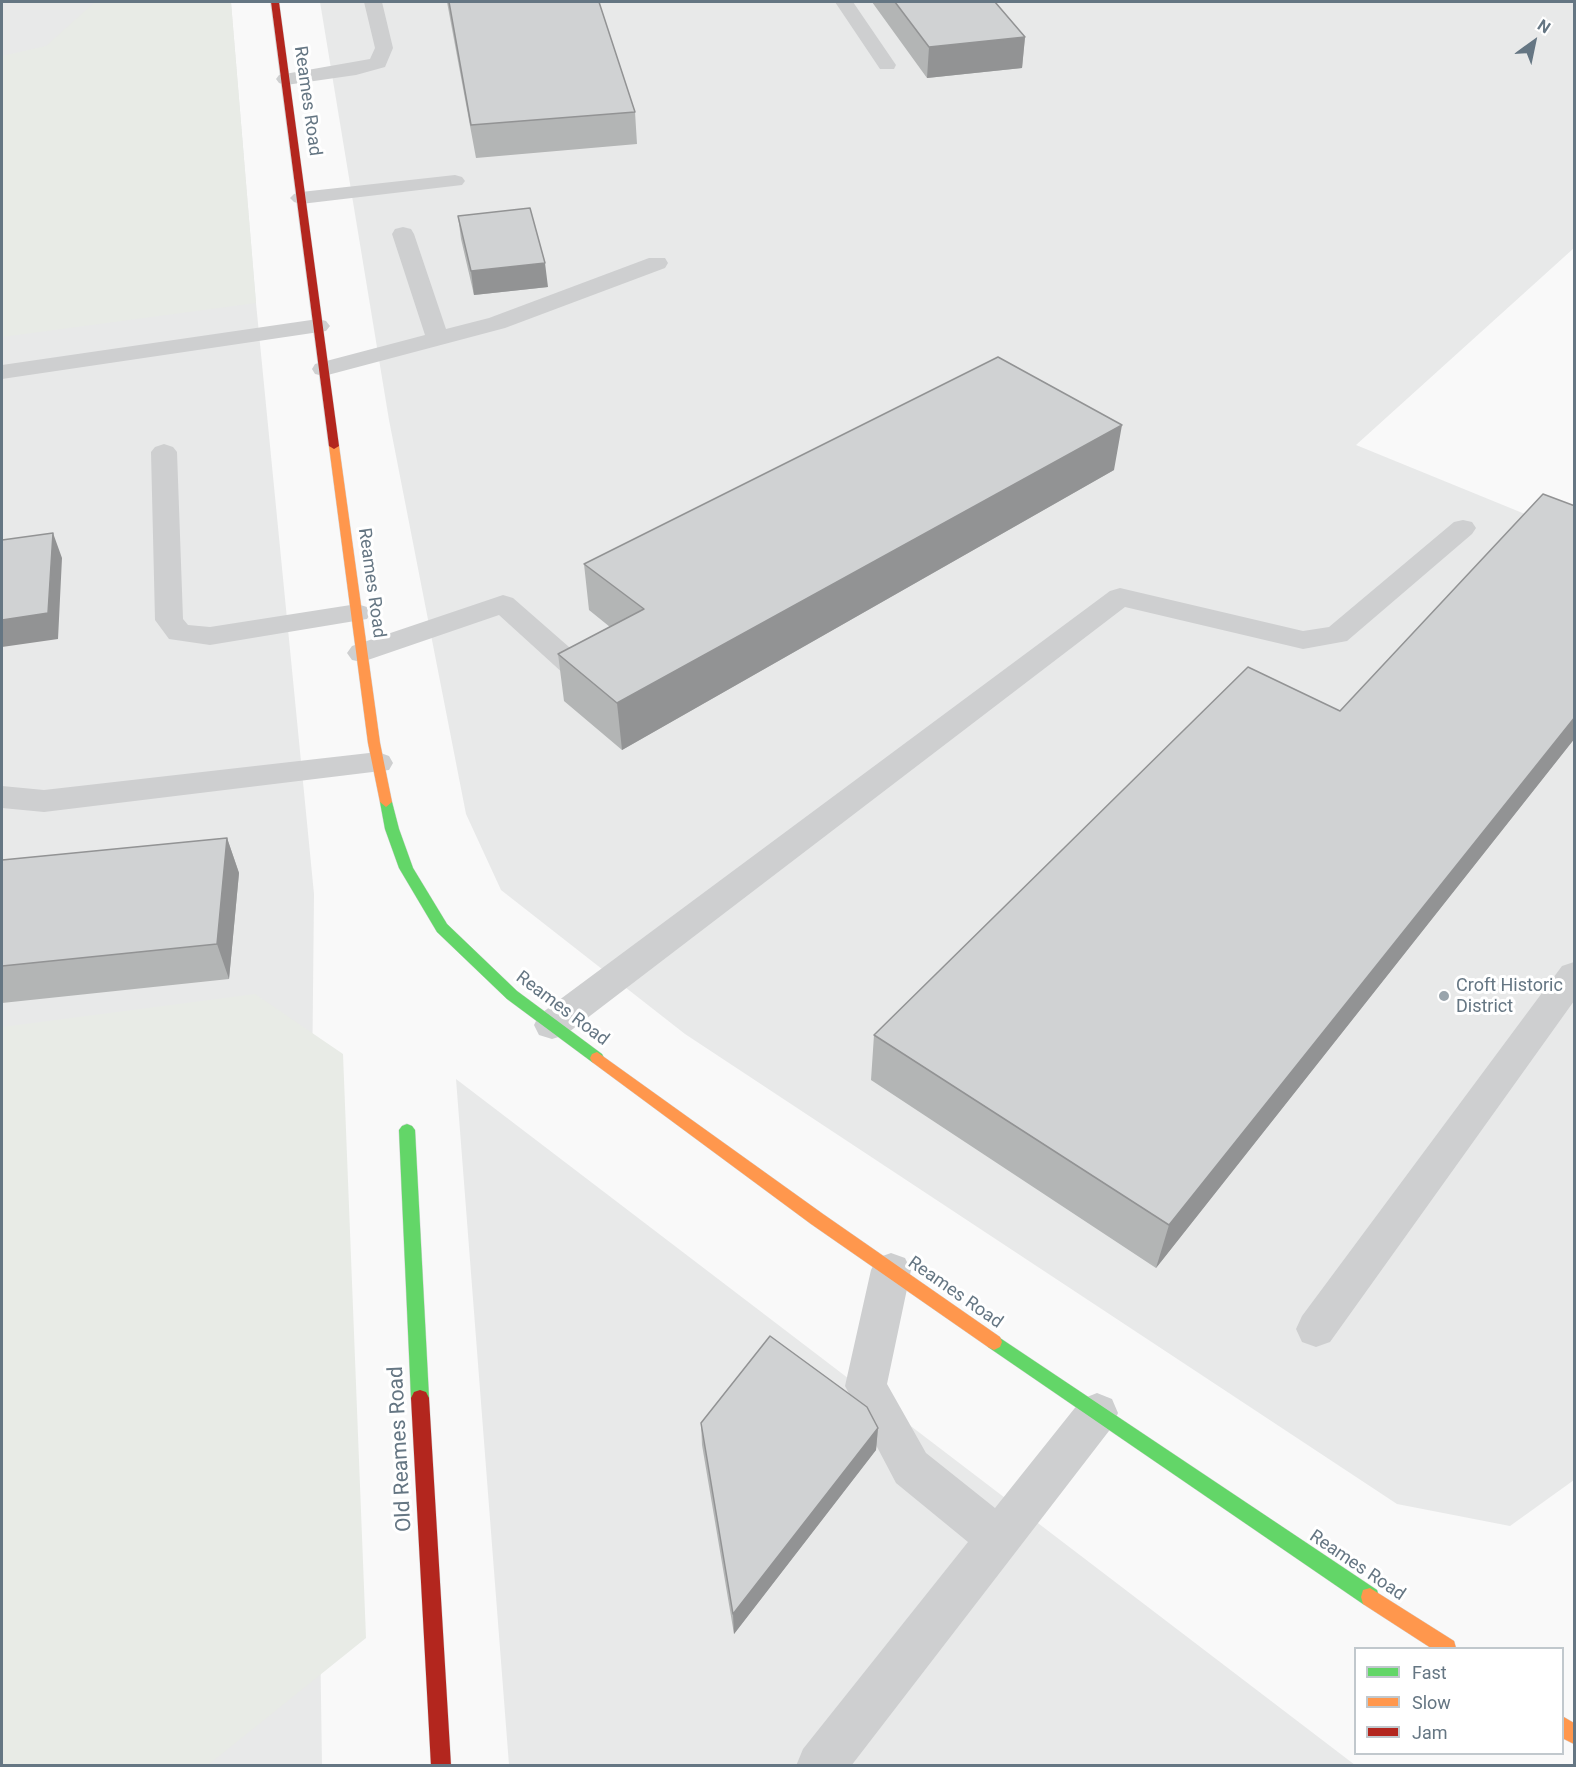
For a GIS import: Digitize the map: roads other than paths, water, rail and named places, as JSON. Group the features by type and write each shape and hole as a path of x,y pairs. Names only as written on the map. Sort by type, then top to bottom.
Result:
{"main road":[{"name":"Reames Road","path":"275,2 378,763 392,829 406,868 442,928 512,995 817,1219 1097,1413 1446,1647"},
{"name":"Old Reames Road","path":"407,1130 429,1594 441,1766"}],"lane":[{"path":"285,79 356,69 378,63 384,48 373,2"},
{"path":"844,2 887,64"},
{"path":"302,198 455,181"},
{"path":"403,234 438,339"},
{"path":"324,369 497,323 657,263"},
{"path":"2,372 318,326"},
{"path":"164,452 169,620 179,633 210,636 357,613"},
{"path":"552,1025 1120,597 1302,640 1336,635 1463,528"},
{"path":"362,653 503,604 575,668"},
{"path":"2,797 44,801 378,763"},
{"path":"1316,1329 1575,975"},
{"path":"891,1270 866,1386 911,1468 998,1539"},
{"path":"820,1766 1097,1413"}],"place":[{"name":"Croft Historic District","path":"1444,996"}]}
